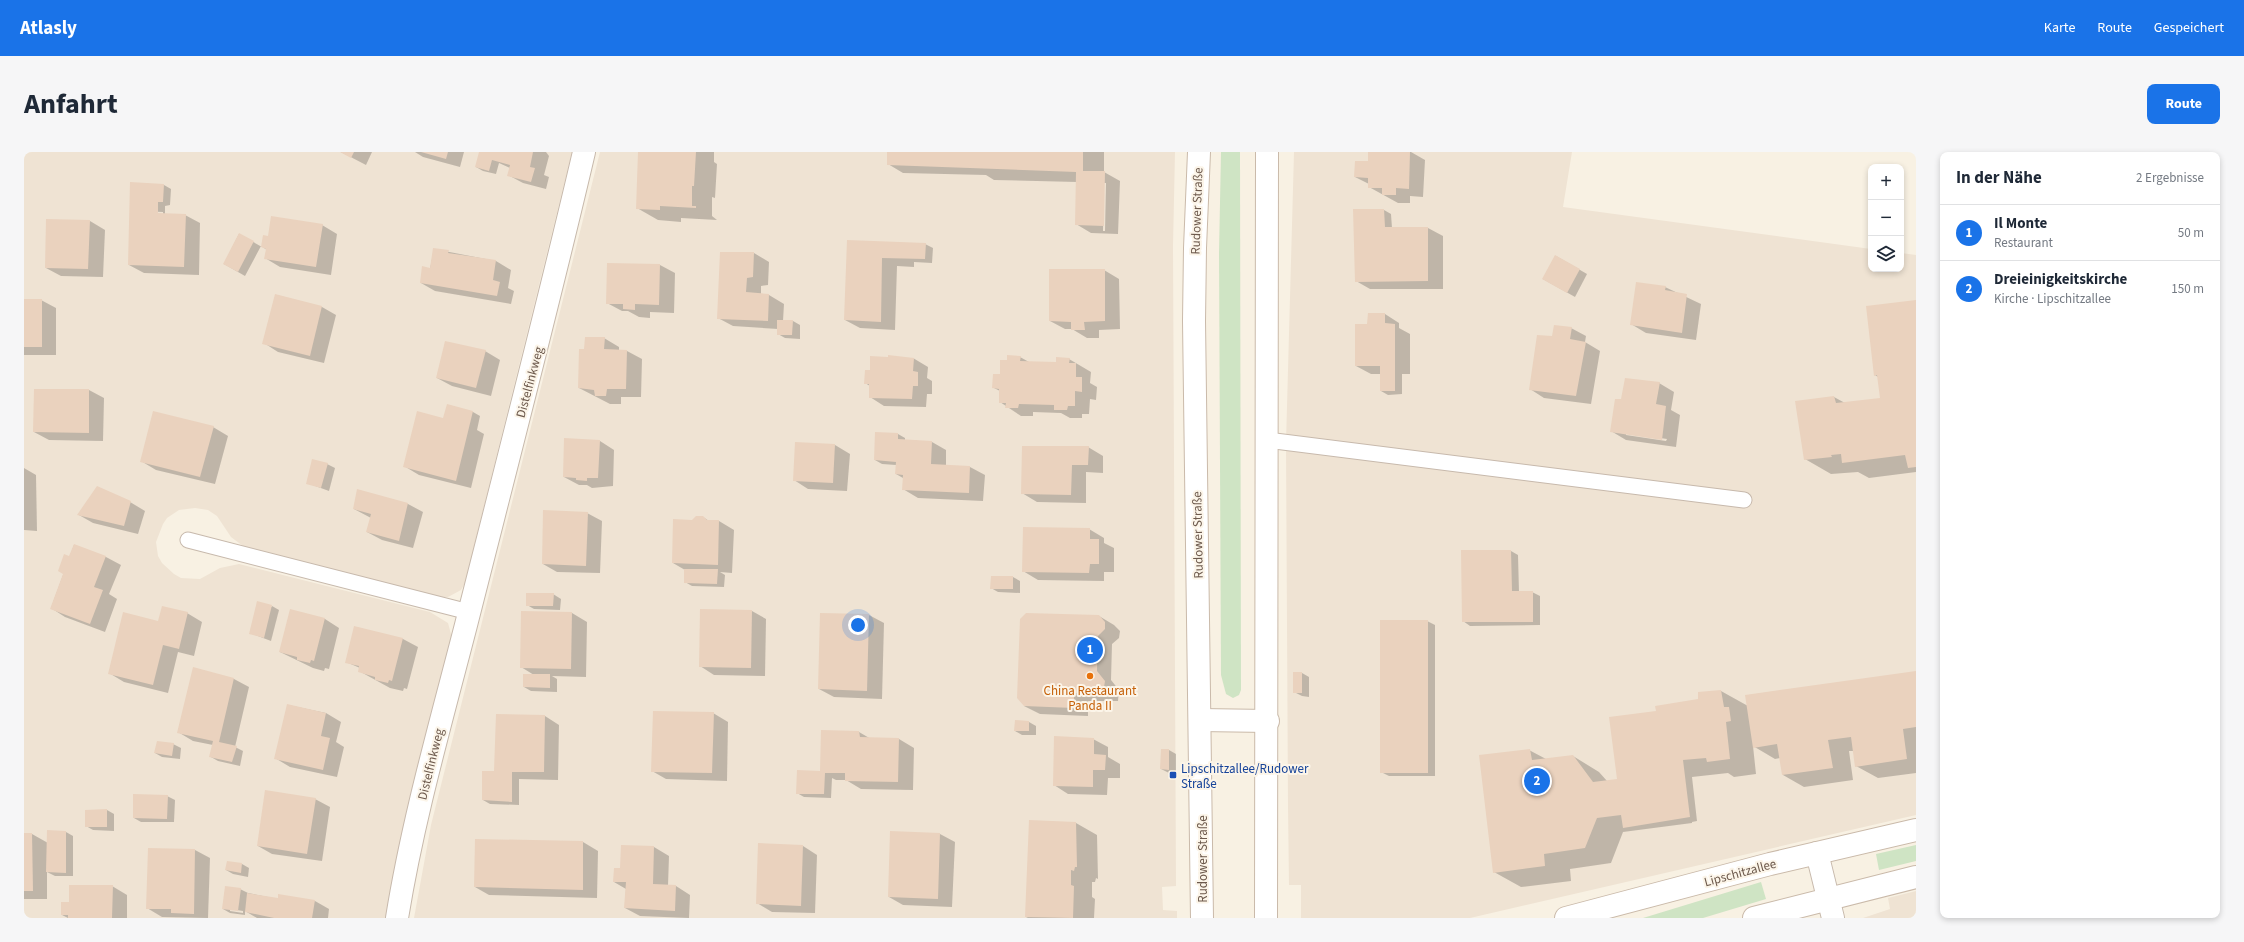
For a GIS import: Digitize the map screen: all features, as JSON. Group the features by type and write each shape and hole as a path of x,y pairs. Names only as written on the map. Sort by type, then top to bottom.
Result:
{"main road":[{"name":"Distelfinkweg","path":"397,918 406,865 469,612 545,318 584,152"},
{"name":"Rudower Straße","path":"1199,152 1194,262 1194,337 1202,918"},
{"path":"1266,918 1268,721 1268,152"},
{"path":"1200,720 1268,721"},
{"name":"Lipschitzallee","path":"1566,918 1817,853 1916,830"},
{"path":"1817,853 1830,908"},
{"path":"1754,918 1830,908 1916,877"}],"lane":[{"path":"1268,440 1744,500"},
{"path":"188,540 469,612"}],"shaded area":[{"path":"24,152 572,152 465,583 461,590 448,597 442,597 247,549 231,537 217,516 208,510 195,508 179,510 167,518 156,542 158,556 162,563 181,578 200,579 220,568 239,564 430,612 448,623 452,638 388,918 24,918"},
{"path":"600,152 1175,152 1173,246 1176,886 1162,887 1163,910 1177,911 1177,918 414,918 431,825"},
{"path":"1294,152 1572,152 1563,207 1868,249 1868,272 1904,272 1904,253 1916,255 1916,815 1470,918 1301,918 1301,885 1289,885 1286,443"},
{"path":"1916,891 1916,918 1863,918 1890,909 1888,898"}],"green space":[{"path":"1221,152 1240,152 1241,690 1239,695 1233,698 1226,694 1221,675 1219,253"},
{"path":"1916,845 1916,861 1879,870 1876,854"},
{"path":"1761,882 1766,899 1703,918 1643,918"}],"building":[{"path":"340,152 354,152 351,158"},
{"path":"421,152 448,152 446,159"},
{"path":"479,152 533,152 530,167 535,168 531,182 507,176 510,165 492,160 489,171 475,167"},
{"path":"638,152 696,152 694,186 692,186 692,206 696,206 696,208 660,206 660,210 636,209"},
{"path":"887,152 1083,152 1083,171 1105,171 1104,226 1075,225 1076,172 887,165"},
{"path":"1368,152 1410,152 1409,189 1396,188 1396,195 1382,195 1382,188 1368,188 1368,178 1354,177 1355,161 1368,161"},
{"path":"130,182 164,184 163,202 158,202 158,213 186,214 184,267 128,265"},
{"path":"1353,209 1384,209 1385,227 1428,227 1428,281 1355,282"},
{"path":"271,216 323,224 316,267 264,259 266,249 261,247 263,235 268,236"},
{"path":"46,219 90,220 88,269 45,268"},
{"path":"239,233 254,241 238,272 223,264"},
{"path":"847,240 926,243 925,259 882,258 881,322 844,320"},
{"path":"433,248 449,250 448,253 496,260 493,280 500,282 497,296 420,283 422,266 430,268"},
{"path":"720,252 754,252 753,277 747,278 746,292 769,294 768,321 717,319"},
{"path":"1555,255 1580,269 1567,293 1542,279"},
{"path":"607,263 660,264 659,305 635,304 635,310 623,309 623,304 606,304"},
{"path":"1049,269 1105,269 1105,321 1084,322 1085,330 1071,330 1071,322 1049,321"},
{"path":"1636,282 1666,286 1665,290 1687,294 1682,333 1630,325"},
{"path":"275,294 322,306 310,356 262,344"},
{"path":"24,299 42,299 42,347 24,347"},
{"path":"1916,300 1916,467 1908,468 1905,455 1842,463 1841,454 1831,455 1832,457 1804,460 1795,401 1834,396 1836,403 1880,398 1877,375 1874,376 1866,306"},
{"path":"1368,313 1385,313 1385,323 1395,324 1395,391 1380,391 1380,366 1355,366 1355,324 1367,324"},
{"path":"777,320 793,320 792,335 777,335"},
{"path":"1554,325 1572,327 1570,339 1586,342 1576,396 1529,390 1537,335 1552,336"},
{"path":"585,337 605,337 604,349 627,350 626,389 607,389 606,396 595,396 594,390 578,388 579,349 584,349"},
{"path":"445,341 486,350 476,388 436,378"},
{"path":"888,355 914,358 913,371 918,372 918,386 913,386 912,399 869,398 869,384 864,384 865,370 870,370 870,356 888,357"},
{"path":"1007,355 1021,356 1020,361 1056,362 1056,357 1070,358 1069,363 1076,363 1076,377 1082,377 1082,392 1075,391 1075,406 1068,406 1067,410 1054,410 1054,405 1019,404 1018,408 1005,408 1006,403 999,403 999,389 992,388 993,374 1000,374 1000,360 1007,360"},
{"path":"1625,378 1660,382 1656,404 1666,406 1662,440 1610,432 1615,399 1621,399"},
{"path":"34,389 89,389 89,433 33,432"},
{"path":"447,404 473,411 456,481 403,467 417,411 443,418"},
{"path":"153,411 214,426 200,477 140,462"},
{"path":"875,432 898,433 898,439 932,441 931,464 970,466 969,493 902,490 903,475 895,474 896,462 874,460"},
{"path":"564,438 600,440 598,478 587,478 587,481 563,477"},
{"path":"795,442 835,444 833,483 793,481"},
{"path":"1022,446 1089,446 1088,465 1072,465 1071,495 1021,494"},
{"path":"312,459 328,463 321,488 306,484"},
{"path":"97,486 131,501 124,526 77,515"},
{"path":"357,489 408,503 399,541 366,532 371,514 353,509"},
{"path":"543,510 588,512 586,566 542,564"},
{"path":"696,516 703,516 707,520 719,520 718,565 672,563 673,519 692,520"},
{"path":"1023,527 1090,528 1090,539 1099,539 1099,564 1090,564 1089,573 1022,572"},
{"path":"74,544 106,556 94,587 103,590 90,624 50,609 63,574 58,571 64,554 69,556"},
{"path":"1461,550 1511,550 1512,591 1533,591 1533,622 1462,622"},
{"path":"684,569 718,569 717,584 684,583"},
{"path":"991,576 1013,576 1013,589 990,589"},
{"path":"526,593 554,593 553,606 526,606"},
{"path":"257,601 272,605 264,638 249,634"},
{"path":"162,606 188,612 179,649 163,645 153,685 108,674 123,612 158,621"},
{"path":"290,609 325,618 314,661 311,660 310,663 297,660 297,657 279,652"},
{"path":"700,609 752,610 751,668 699,667"},
{"path":"521,611 572,612 571,669 520,668"},
{"path":"820,613 869,614 867,691 818,689"},
{"path":"1026,613 1099,615 1105,622 1105,629 1098,636 1097,671 1105,681 1103,693 1074,693 1074,708 1024,706 1017,698 1020,619"},
{"path":"1380,620 1428,620 1428,773 1380,773"},
{"path":"354,626 403,638 392,681 389,680 388,683 375,680 375,677 358,672 359,666 345,663"},
{"path":"193,667 234,678 219,742 237,746 232,762 209,757 213,741 177,733"},
{"path":"1916,671 1916,727 1903,729 1907,759 1855,767 1851,737 1828,740 1833,768 1782,775 1777,744 1753,748 1745,695"},
{"path":"1293,672 1302,672 1302,693 1293,693"},
{"path":"523,674 550,674 550,688 523,687"},
{"path":"1721,690 1724,707 1729,707 1731,721 1726,722 1730,759 1707,762 1706,758 1683,760 1690,817 1623,828 1621,815 1597,818 1585,848 1544,854 1545,866 1493,873 1479,755 1530,749 1532,760 1573,755 1593,782 1617,779 1609,717 1656,711 1655,706 1698,699 1698,692"},
{"path":"287,704 326,713 321,736 330,738 323,770 274,759"},
{"path":"653,711 714,712 712,773 651,772"},
{"path":"496,714 545,715 544,772 512,772 512,802 482,800 482,771 494,771"},
{"path":"1015,720 1029,721 1029,731 1014,731"},
{"path":"821,730 859,731 860,737 899,738 898,782 845,781 845,773 825,773 824,794 796,794 797,770 820,771"},
{"path":"1054,736 1094,738 1094,754 1106,755 1105,770 1093,770 1093,787 1053,786"},
{"path":"157,741 174,743 172,756 154,753"},
{"path":"1161,749 1169,749 1169,770 1160,769"},
{"path":"265,790 316,798 307,854 257,846"},
{"path":"133,794 168,795 167,819 133,818"},
{"path":"107,809 107,827 85,827 85,810"},
{"path":"1029,820 1076,822 1077,867 1075,867 1074,871 1071,870 1071,885 1074,886 1073,918 1025,917"},
{"path":"47,830 66,831 66,873 46,872"},
{"path":"890,831 940,833 938,899 888,897"},
{"path":"24,833 32,833 33,891 24,891"},
{"path":"475,839 583,841 583,890 474,887"},
{"path":"758,843 803,845 801,906 756,904"},
{"path":"621,845 654,846 653,884 676,885 675,911 624,908 626,882 613,882 614,868 620,868"},
{"path":"148,848 195,849 194,914 171,913 171,909 146,909"},
{"path":"227,861 242,863 241,873 225,870"},
{"path":"69,885 113,885 112,918 68,918 68,915 61,915 61,902 69,902"},
{"path":"225,886 241,888 238,911 222,909"},
{"path":"247,893 278,898 278,894 315,900 312,918 274,918 245,912"}],"place":[{"name":"Il Monte","path":"1090,650"},
{"name":"China Restaurant Panda II","path":"1090,676"},
{"name":"Lipschitzallee/Rudower Straße","path":"1173,775"},
{"name":"Dreieinigkeitskirche","path":"1537,781"}]}
